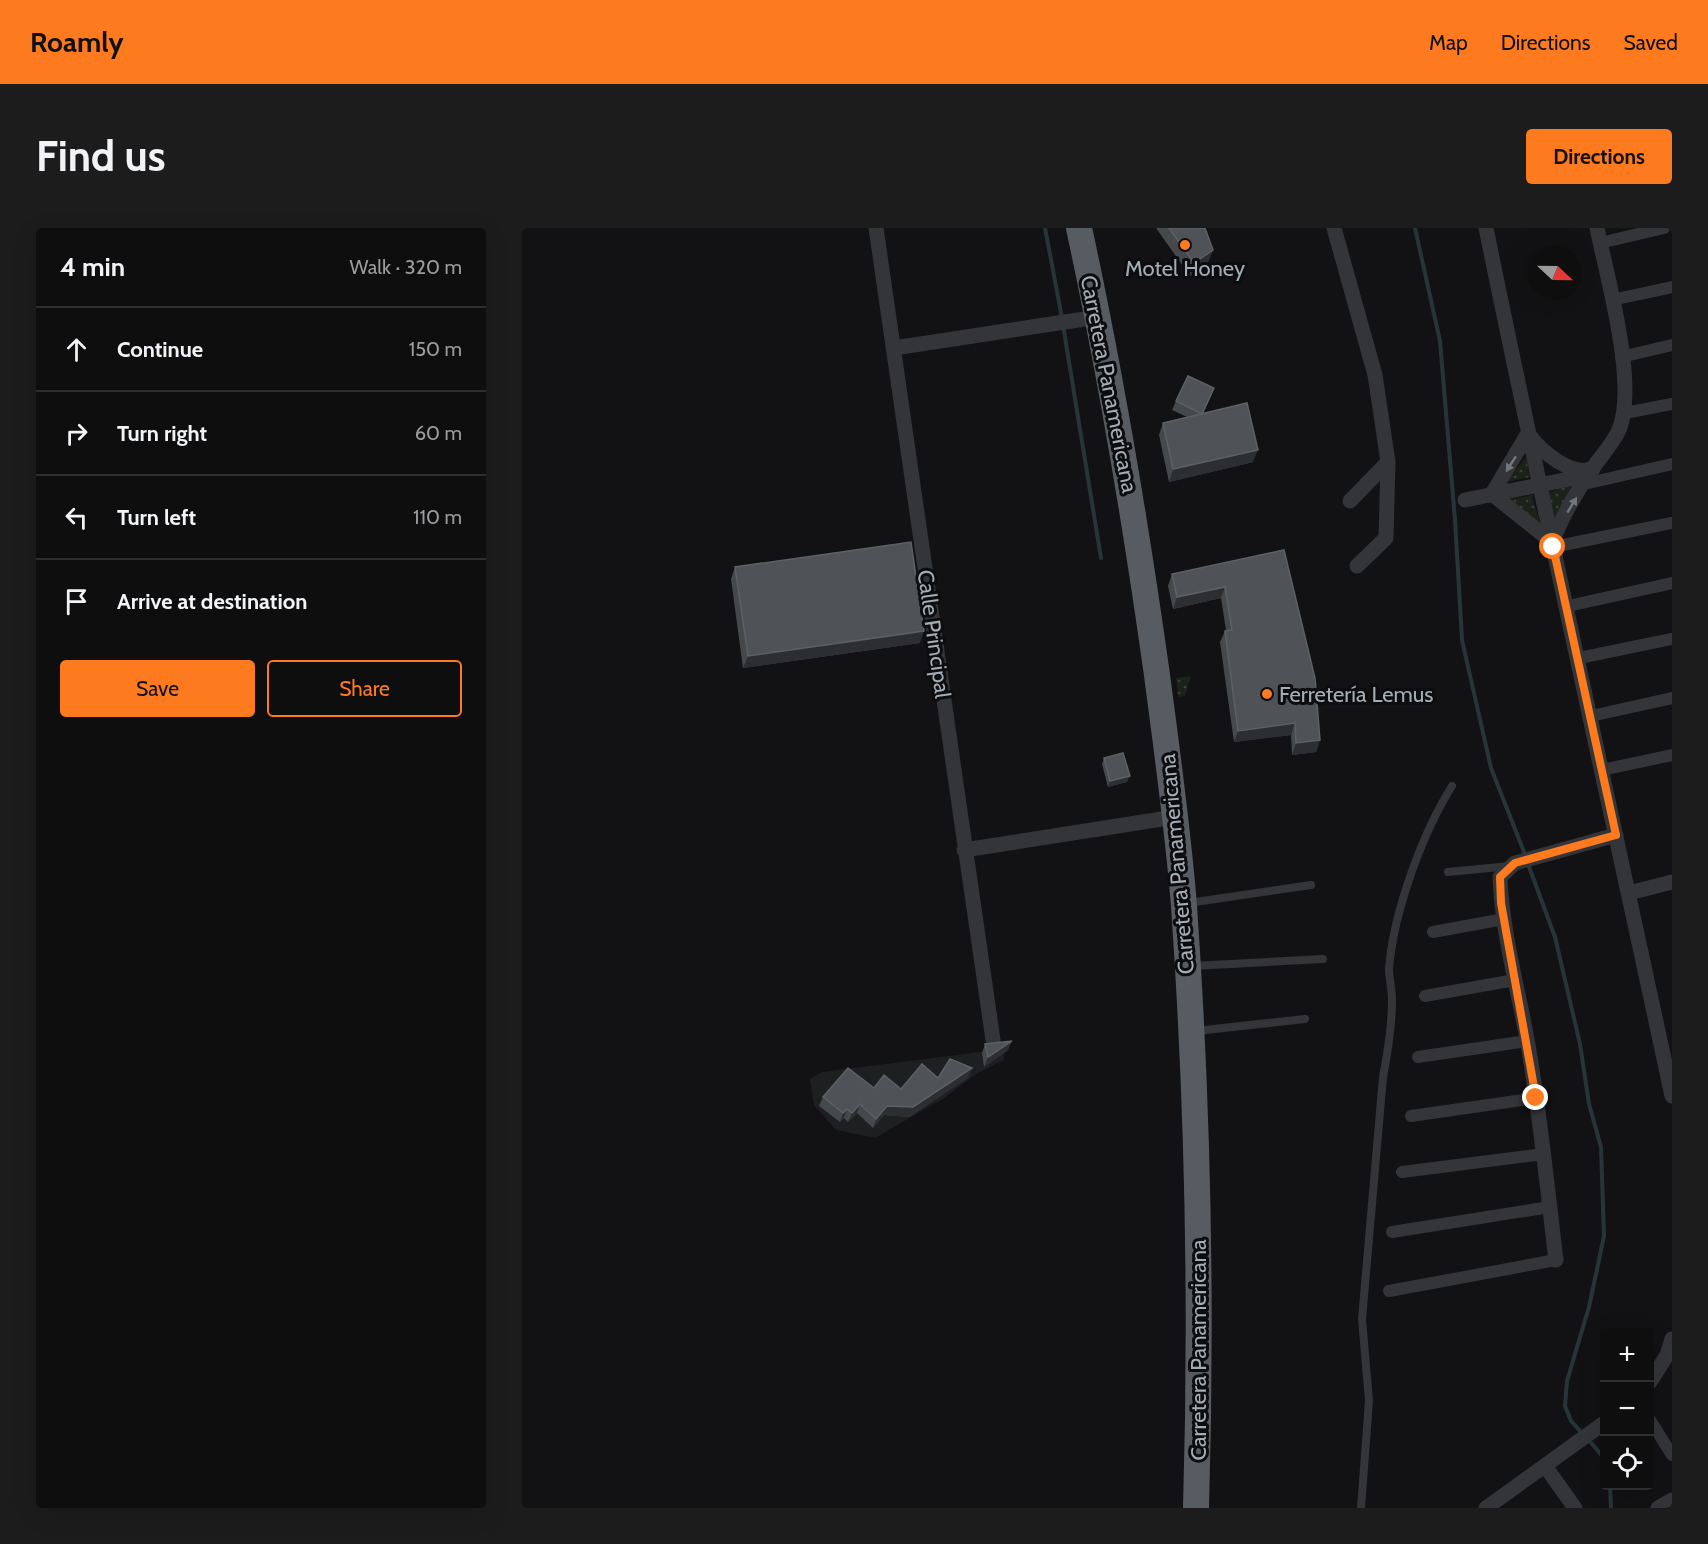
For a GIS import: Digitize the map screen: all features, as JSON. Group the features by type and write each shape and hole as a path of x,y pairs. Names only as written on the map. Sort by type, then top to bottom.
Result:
{"highway":[{"name":"Carretera Panamericana","path":"1079,228 1098,317 1140,550 1176,817 1184,904 1196,1118 1200,1258 1196,1508"}],"street":[{"name":"Calle Principal","path":"876,228 993,1040"},
{"path":"1334,228 1375,375 1388,462 1386,538 1357,566"},
{"path":"1486,228 1528,433 1568,606 1672,1095"},
{"path":"1553,544 1593,468 1612,444 1625,413 1621,357 1598,235 1664,228"},
{"path":"1612,300 1672,287"},
{"path":"894,348 1098,317"},
{"path":"1621,357 1672,345"},
{"path":"1625,413 1672,404"},
{"path":"1528,433 1539,449 1561,462 1584,471 1593,468"},
{"path":"1492,494 1528,433"},
{"path":"1350,501 1388,462"},
{"path":"1584,484 1672,464"},
{"path":"1465,500 1579,477 1593,468"},
{"path":"1492,494 1553,544 1672,523"},
{"path":"1568,606 1672,583"},
{"path":"1579,658 1672,639"},
{"path":"1591,716 1672,698"},
{"path":"1602,770 1672,755"},
{"path":"964,850 1176,817"},
{"path":"1389,1291 1556,1260 1536,1098 1504,919 1500,877 1513,865 1616,835"},
{"path":"1629,893 1672,882"},
{"path":"1433,932 1504,919"},
{"path":"1425,996 1515,980"},
{"path":"1418,1057 1527,1041"},
{"path":"1411,1116 1536,1098"},
{"path":"1402,1172 1544,1154"},
{"path":"1392,1232 1550,1207"},
{"path":"1654,1376 1667,1355 1672,1339"},
{"path":"1654,1426 1672,1455"},
{"path":"1486,1508 1598,1427"},
{"path":"1545,1466 1575,1508"}],"lane":[{"path":"1361,1508 1369,1401 1362,1319 1383,1077 1390,1042 1392,998 1389,968 1409,880 1442,803 1452,786"},
{"path":"1448,872 1513,865"},
{"path":"1184,904 1311,885"},
{"path":"1187,967 1323,959"},
{"path":"1190,1031 1305,1019"}],"shaded area":[{"path":"1526,457 1530,477 1506,482"},
{"path":"1572,485 1553,522 1548,492"},
{"path":"1532,495 1540,524 1506,500"},
{"path":"1191,676 1185,696 1178,697 1176,678"},
{"path":"1004,1049 1004,1060 976,1074 944,1098 875,1138 836,1130 814,1105 810,1079 822,1072"}],"building":[{"path":"1169,228 1205,228 1213,250 1194,263"},
{"path":"1188,376 1214,388 1202,414 1176,401"},
{"path":"1247,403 1258,450 1173,469 1163,423"},
{"path":"911,542 924,631 748,656 735,567"},
{"path":"1284,550 1315,678 1320,740 1296,743 1295,723 1238,731 1225,631 1232,630 1225,587 1177,597 1172,574"},
{"path":"1123,753 1130,776 1110,781 1104,758"},
{"path":"1012,1041 988,1057 985,1044"},
{"path":"950,1059 972,1068 913,1107 887,1106 876,1119 860,1104 852,1113 847,1109 843,1113 823,1097 848,1068 874,1088 884,1075 901,1089 922,1064 938,1078"}],"waterway":[{"path":"1045,228 1062,318"},
{"path":"1415,228 1440,341 1455,520 1462,640 1491,768 1526,857"},
{"path":"1063,325 1101,558"},
{"path":"1528,864 1555,937 1580,1044 1589,1104 1601,1147 1604,1236 1589,1307 1567,1381 1565,1406 1571,1421 1582,1433"},
{"path":"1587,1438 1600,1453"},
{"path":"1610,1490 1611,1508"}],"place":[{"name":"Motel Honey","path":"1185,245"},
{"name":"Ferretería Lemus","path":"1267,694"}],"route":[{"path":"1536,1098 1501,903 1500,877 1515,863 1616,835 1568,606 1553,547"}]}
